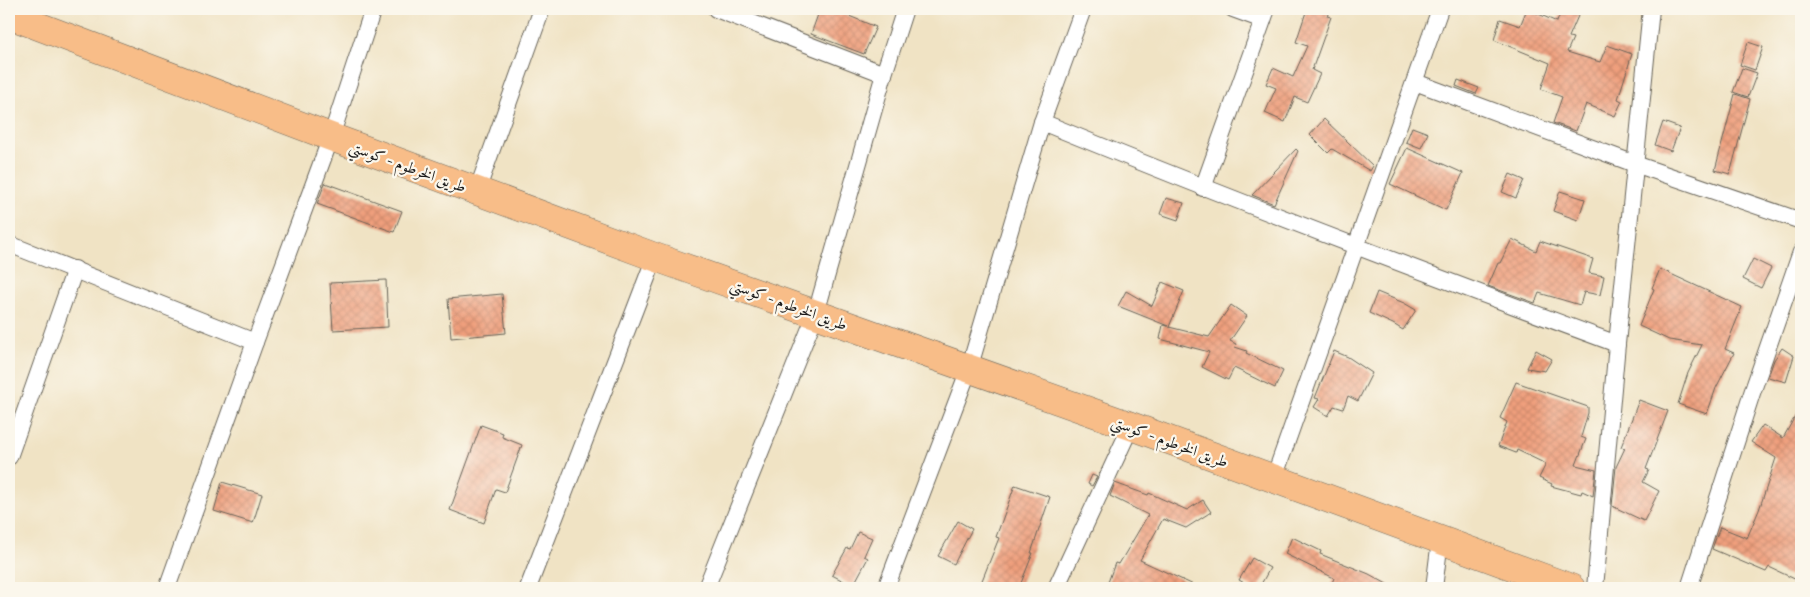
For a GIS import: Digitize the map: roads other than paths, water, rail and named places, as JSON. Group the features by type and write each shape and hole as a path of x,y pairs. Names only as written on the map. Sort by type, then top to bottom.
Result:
{"highway":[{"name":"طريق الخرطوم - كوستي","path":"9,15 655,257 1131,426 1571,588"}],"street":[{"path":"167,588 331,137 373,9"},
{"path":"478,191 542,9"},
{"path":"706,588 816,313 884,74 905,9"},
{"path":"886,588 969,369 1042,122 1083,9"},
{"path":"1203,188 1265,14 1233,9"},
{"path":"1274,478 1440,9"},
{"path":"1595,588 1617,344 1651,9"},
{"path":"724,10 884,74"},
{"path":"1415,82 1635,164 1801,221"},
{"path":"1042,122 1203,188 1617,344"},
{"path":"9,244 255,342"},
{"path":"1689,588 1752,393 1801,252"},
{"path":"528,588 655,257"},
{"path":"9,456 75,269"},
{"path":"1056,588 1131,426"},
{"path":"1434,588 1440,540"}]}
